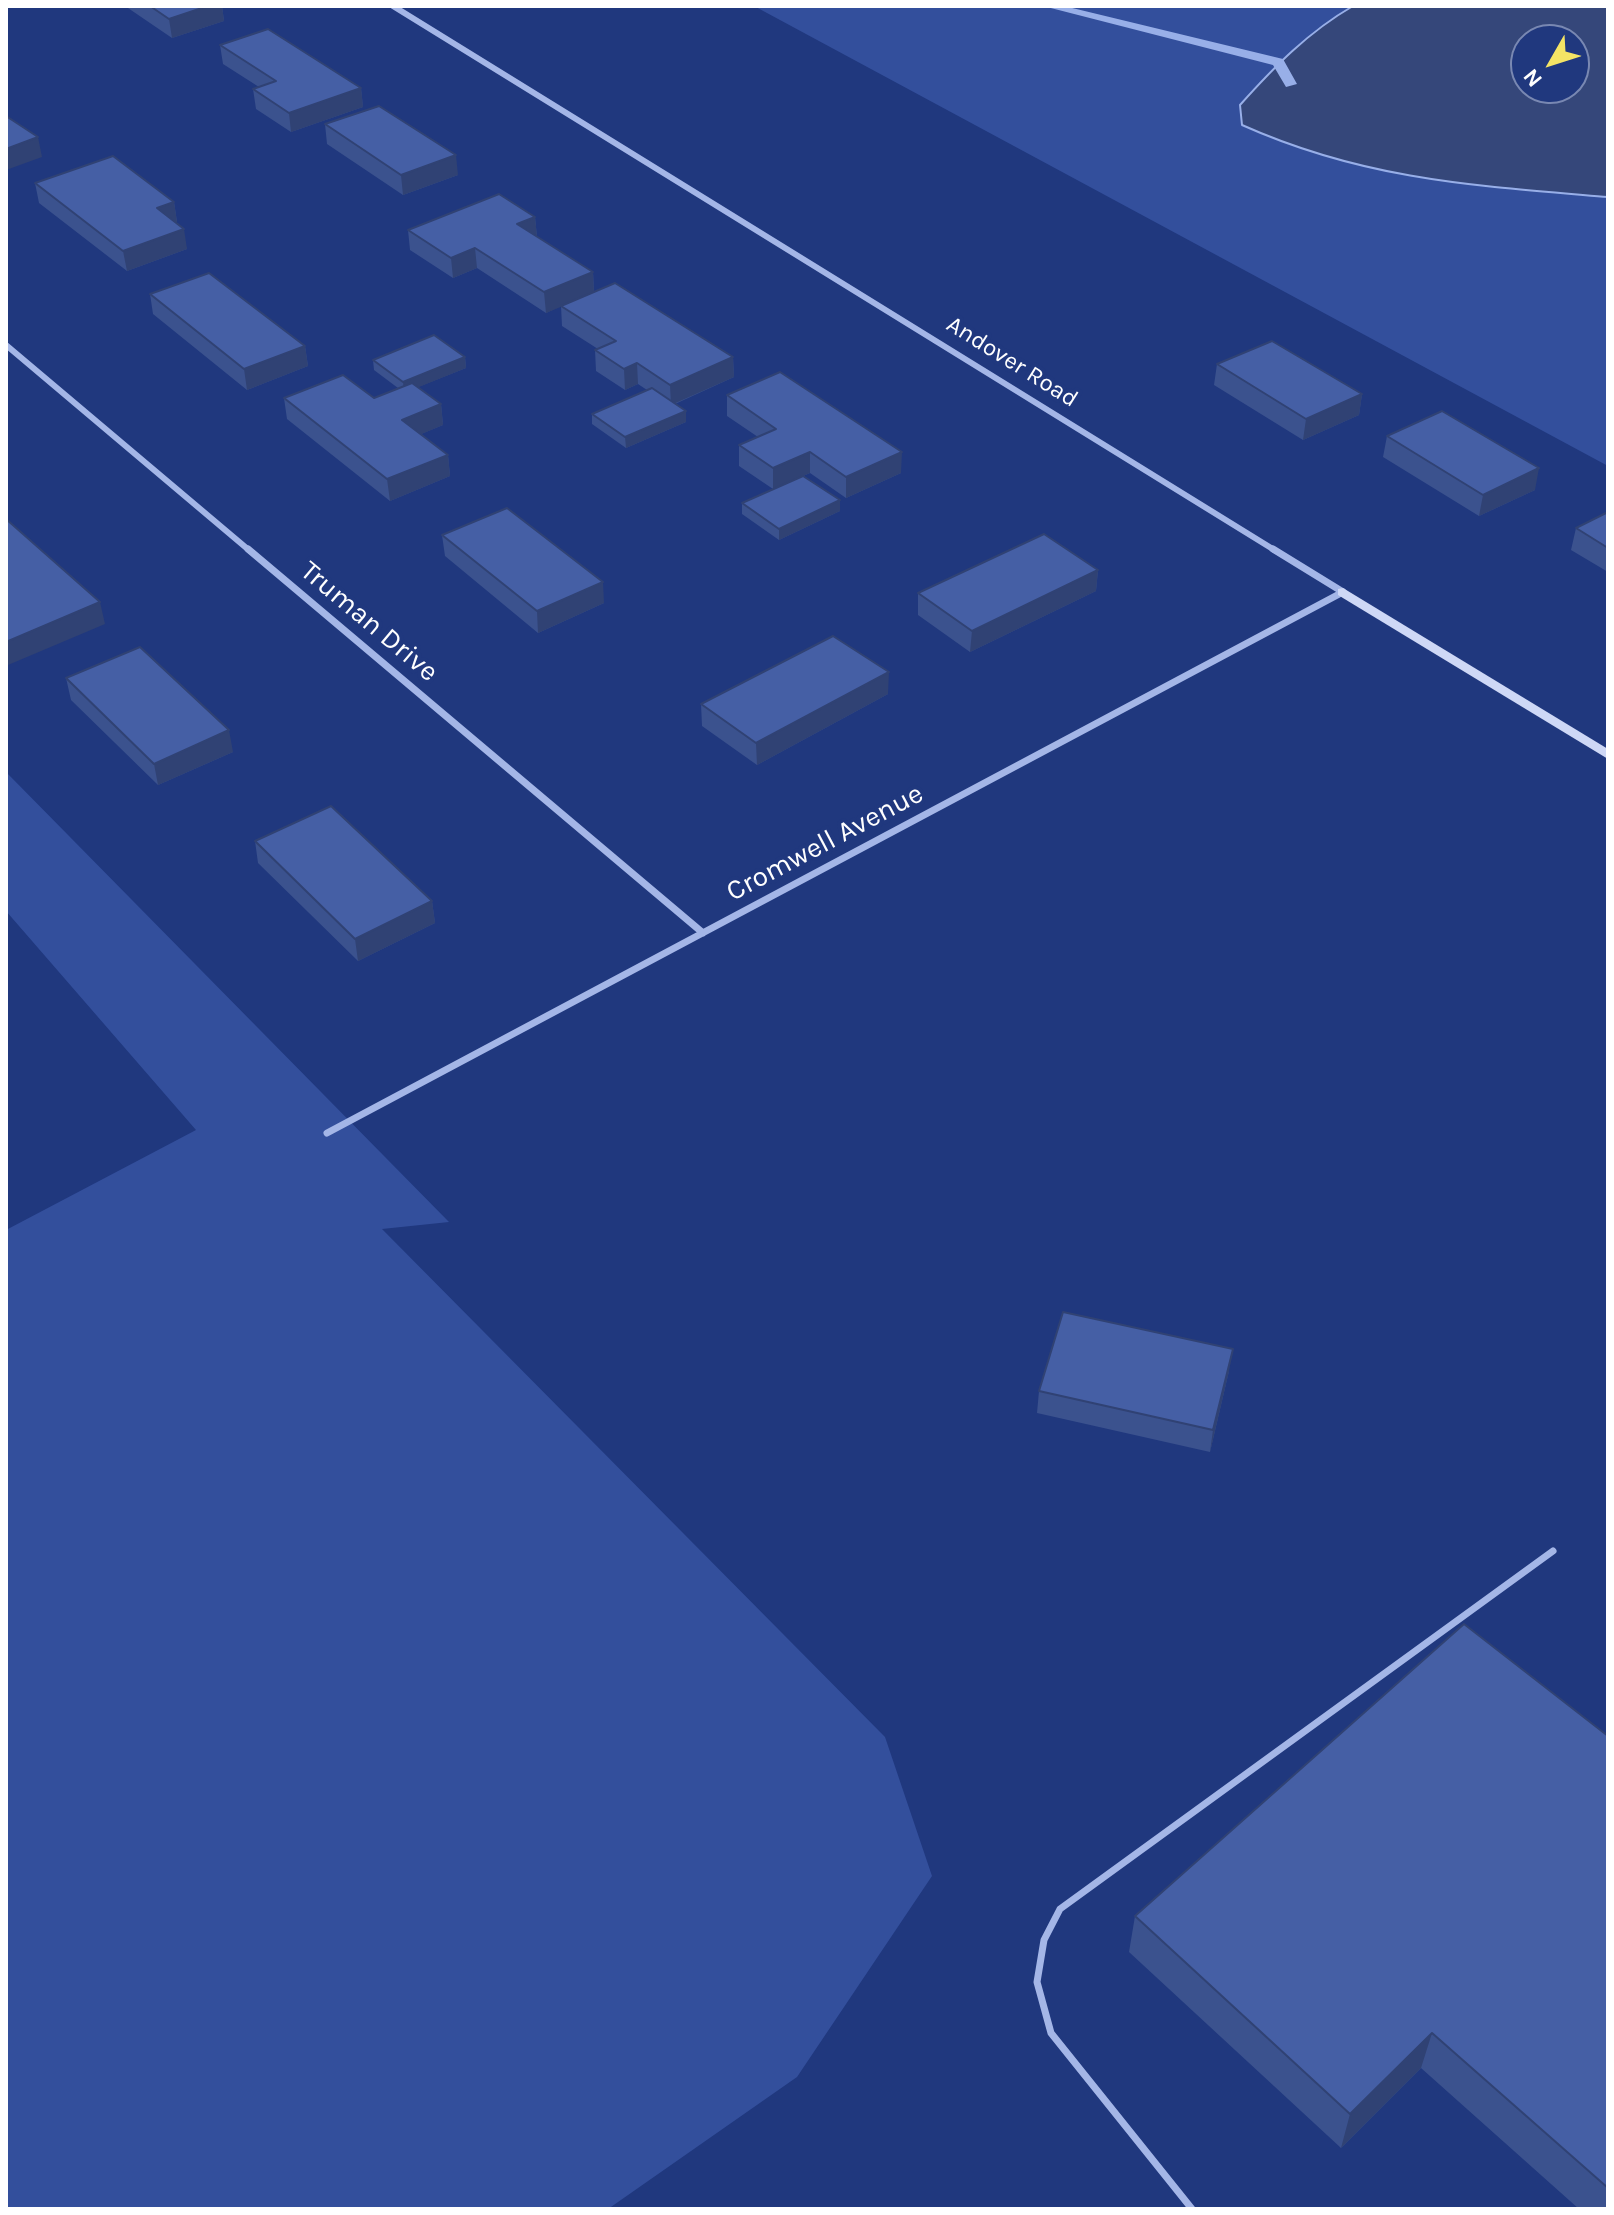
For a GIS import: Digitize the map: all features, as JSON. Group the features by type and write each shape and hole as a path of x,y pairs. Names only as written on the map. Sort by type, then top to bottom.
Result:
{"street":[{"name":"Andover Road","path":"393,6 1608,755"},
{"name":"Truman Drive","path":"6,345 703,933"},
{"name":"Cromwell Avenue","path":"327,1133 1343,592"}],"lane":[{"path":"1192,2209 1051,2033 1037,1982 1044,1940 1060,1909 1553,1551"}],"shaded area":[{"path":"754,6 1608,6 1608,466"},
{"path":"1353,6 1608,6 1608,197 1422,178 1333,158 1242,125 1240,105 1292,51"},
{"path":"6,772 449,1222 382,1229 885,1737 932,1876 797,2077 608,2209 6,2209 6,1230 196,1130 6,911"}],"building":[{"path":"150,6 208,6 169,19"},
{"path":"268,29 361,88 289,113 253,89 276,81 220,45"},
{"path":"379,106 456,155 401,175 325,124"},
{"path":"6,116 38,137 6,149"},
{"path":"113,156 174,202 157,208 184,229 123,251 35,183"},
{"path":"499,194 535,217 517,224 593,272 544,292 475,248 451,258 408,230"},
{"path":"209,273 305,346 244,369 150,294"},
{"path":"615,283 733,357 670,385 637,363 624,369 595,350 616,341 561,306"},
{"path":"434,335 465,357 403,382 373,360"},
{"path":"1272,341 1362,394 1306,419 1217,364"},
{"path":"780,372 902,452 846,477 810,452 773,468 739,445 776,429 727,395"},
{"path":"343,375 374,398 412,383 441,404 402,420 448,455 387,479 284,398"},
{"path":"652,388 686,411 625,437 592,414"},
{"path":"1442,411 1539,468 1483,495 1387,436"},
{"path":"803,476 840,500 779,529 742,503"},
{"path":"507,508 603,582 537,611 442,535"},
{"path":"1608,512 1608,548 1576,528"},
{"path":"6,519 100,602 6,642"},
{"path":"1044,534 1098,570 972,631 918,593"},
{"path":"833,636 889,672 756,743 701,704"},
{"path":"140,647 229,730 154,764 66,678"},
{"path":"331,806 432,901 355,939 255,841"},
{"path":"1063,1312 1233,1349 1213,1430 1039,1391"},
{"path":"1464,1624 1608,1736 1608,2188 1432,2033 1350,2114 1135,1916"}],"waterway":[{"path":"1049,6 1278,62 1291,84"}]}
